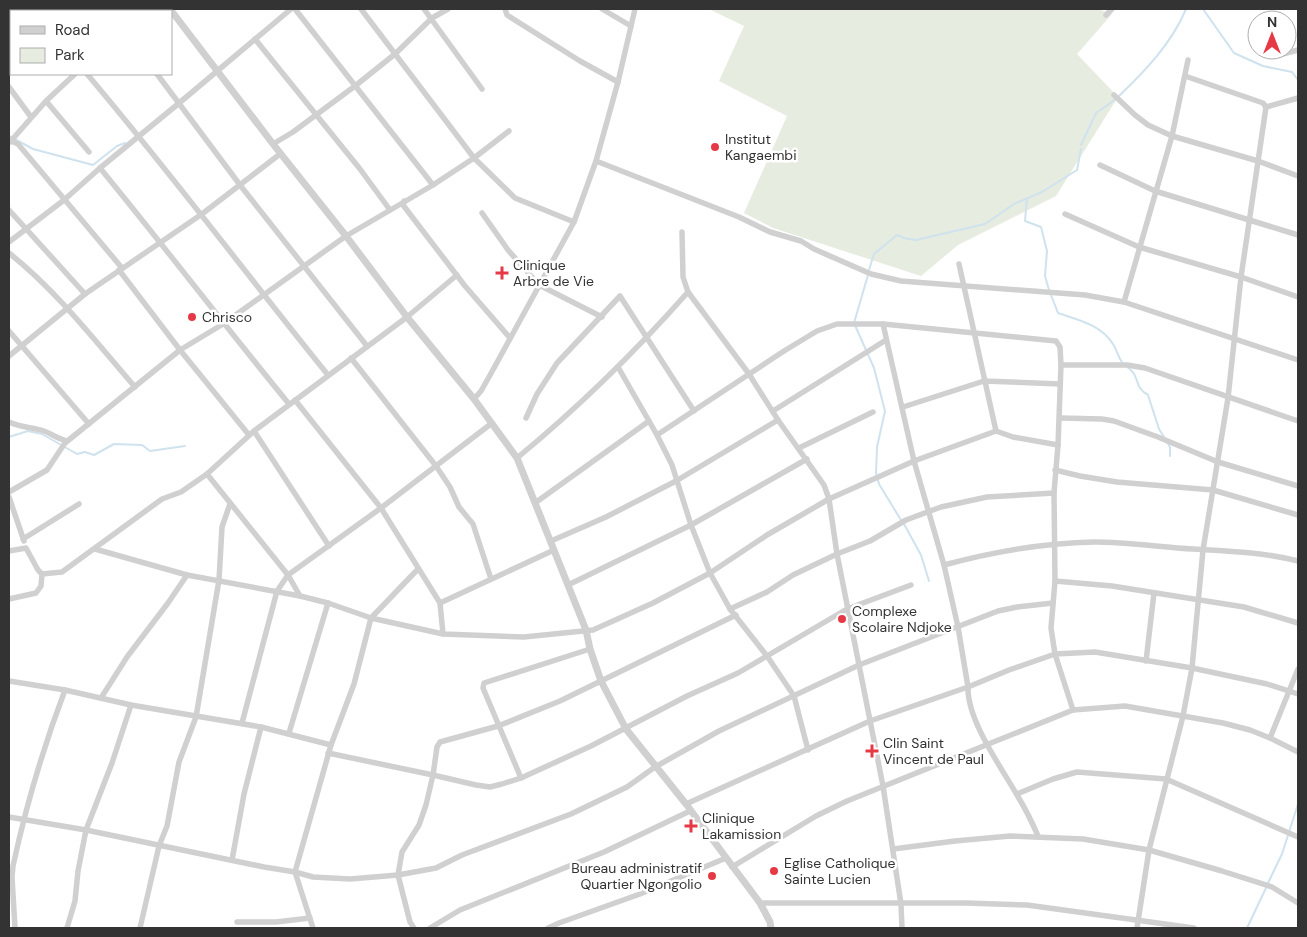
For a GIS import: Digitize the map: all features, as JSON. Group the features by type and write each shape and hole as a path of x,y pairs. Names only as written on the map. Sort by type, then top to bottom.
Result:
{"street":[{"path":"9,242 64,200 291,9"},
{"path":"295,9 433,185"},
{"path":"361,9 474,158 515,198 574,222"},
{"path":"424,9 482,89"},
{"path":"272,144 293,132 355,86 395,54 432,18 448,9"},
{"path":"505,9 507,15 526,28 618,82"},
{"path":"602,9 631,26"},
{"path":"474,399 485,384 574,222 596,161 618,82 635,9"},
{"path":"1106,15 1112,9"},
{"path":"172,12 272,144 346,236 407,317 474,399 517,458 586,630 590,649 602,680 626,729 686,804 760,903 770,922 771,928"},
{"path":"255,39 390,210"},
{"path":"1124,302 1172,136 1188,60"},
{"path":"73,75 46,100 10,142 18,144 121,269 180,350 252,433 329,546"},
{"path":"88,75 140,135 263,295 328,375"},
{"path":"157,75 240,185 367,346"},
{"path":"1185,76 1263,103 1266,107"},
{"path":"9,87 31,117"},
{"path":"1114,95 1135,116 1148,125 1172,136 1258,161 1298,176"},
{"path":"1266,107 1298,98"},
{"path":"46,100 89,152"},
{"path":"1137,928 1150,850 1183,716 1192,668 1203,550 1228,398 1241,277 1266,107"},
{"path":"9,492 47,470 64,444 180,350 223,324 346,236 404,200 433,185 474,158 509,131"},
{"path":"9,133 16,135"},
{"path":"9,356 67,308 202,214 280,154"},
{"path":"596,161 739,217 770,232 801,241 814,249 871,274 901,281 1085,294 1124,302 1235,337 1298,360"},
{"path":"1100,165 1155,191 1298,235"},
{"path":"100,168 223,324 289,404"},
{"path":"404,200 403,205 457,275 510,338"},
{"path":"9,210 25,230 86,294"},
{"path":"482,213 508,250 539,285 602,317"},
{"path":"1065,214 1139,247 1241,277 1298,297"},
{"path":"682,232 684,278 688,292 749,374 778,420 824,485 829,499 837,554 883,786 901,904 902,928"},
{"path":"9,253 27,267 67,308 135,387"},
{"path":"959,264 996,431"},
{"path":"42,574 62,572 162,499 181,492 207,474 252,433 407,317 457,275"},
{"path":"517,458 564,419 618,367 688,292"},
{"path":"526,418 557,363 620,296 694,411"},
{"path":"658,435 784,351 818,331 837,324 883,324 1056,341 1060,347 1061,365 1060,418 1054,493 1055,581 1051,628 1055,654 1073,710"},
{"path":"883,324 914,460 944,565 958,627 971,707 986,744 1017,794 1038,836"},
{"path":"9,331 89,424"},
{"path":"773,412 886,340"},
{"path":"351,358 450,486 459,507 474,524 491,579"},
{"path":"1061,365 1127,365 1145,368 1228,398 1298,420"},
{"path":"618,367 648,421 658,435 672,465 691,525 710,572 730,609 767,656 794,696 808,750"},
{"path":"903,408 984,381 1060,384"},
{"path":"295,400 381,508 440,603 443,634"},
{"path":"798,448 873,412"},
{"path":"1060,418 1114,421 1158,436 1218,462 1298,486"},
{"path":"551,541 606,517 676,481 778,420"},
{"path":"535,503 648,421"},
{"path":"9,422 19,427 45,431 64,444"},
{"path":"242,723 277,591 288,575 381,508 492,423"},
{"path":"95,549 187,575 300,596 328,603 371,618 443,634 524,637 600,628 710,572 767,535 829,499 914,460 996,431 1012,437 1058,445"},
{"path":"568,585 691,525 806,459"},
{"path":"1055,470 1117,482 1213,490 1298,515"},
{"path":"207,474 288,575 300,596"},
{"path":"730,609 753,599 793,575 870,540 902,522 941,507 987,497 1054,493"},
{"path":"9,497 26,548 42,574 41,586 36,593 9,600"},
{"path":"23,539 79,504"},
{"path":"140,928 159,846 167,826 179,762 196,717 219,580 222,527 230,504"},
{"path":"944,565 973,557 1054,545 1094,542 1261,553 1298,561"},
{"path":"9,551 26,548"},
{"path":"440,603 554,550"},
{"path":"313,928 296,872 328,754 354,684 371,618 418,569"},
{"path":"101,698 127,657 187,575"},
{"path":"1055,581 1112,586 1244,607 1298,623"},
{"path":"328,754 490,787 521,778 626,729 687,696 738,673 848,608 911,585"},
{"path":"1146,661 1154,593"},
{"path":"289,733 328,603"},
{"path":"9,817 86,830 314,877 336,879 398,875 436,868 462,854 571,814 627,787 655,767 719,731 859,665 998,611 1053,603"},
{"path":"414,928 410,922 398,875 402,852 418,825 426,805 437,746 440,742 498,726 560,701 736,616"},
{"path":"521,778 498,726 484,688 484,683 590,649"},
{"path":"686,804 870,721 1055,654 1095,652 1192,668 1298,694"},
{"path":"1270,738 1298,669"},
{"path":"9,681 65,690 196,717 242,723 289,733 331,745"},
{"path":"15,928 12,877 23,819 48,735 65,690"},
{"path":"67,928 75,901 78,871 86,830 112,763 131,705"},
{"path":"732,867 816,816 847,801 1073,710 1125,706 1223,723 1250,730 1298,752"},
{"path":"232,860 244,794 261,727"},
{"path":"1017,794 1053,779 1077,772 1166,779 1298,837"},
{"path":"430,928 460,910 604,852 690,811"},
{"path":"893,849 1010,836 1082,839 1150,850 1267,886 1298,903"},
{"path":"548,928 640,894 726,858"},
{"path":"760,903 966,903 1027,905 1194,928"},
{"path":"236,922 276,922 310,918"}],"green space":[{"path":"709,9 1098,9 1112,14 1077,54 1118,97 1056,196 958,245 921,276 773,228 744,213 787,116 719,81 744,26"}],"waterway":[{"path":"1119,96 1166,45 1186,9"},
{"path":"1203,9 1234,53 1263,66 1292,72 1298,80"},
{"path":"1081,145 1096,113 1116,99"},
{"path":"9,136 33,149 93,165 117,146 125,143"},
{"path":"869,270 874,254 897,235 916,240 985,224 1014,204 1042,192 1077,170 1081,149"},
{"path":"1027,198 1025,221 1041,227 1047,251 1045,276 1049,290"},
{"path":"868,275 854,323 874,368 885,411 877,447 876,473 879,484 901,520"},
{"path":"1051,295 1058,313 1089,324 1102,332 1113,344 1122,362"},
{"path":"1127,367 1134,374 1140,389 1148,395 1159,429 1164,437"},
{"path":"9,437 28,431 42,434 77,454 85,452 94,455 114,444 142,445 150,451 185,446"},
{"path":"1167,442 1170,447 1170,456"},
{"path":"904,524 921,555 929,581"},
{"path":"1268,883 1282,854 1298,804"},
{"path":"1247,928 1266,888"}],"place":[{"name":"Institut Kangaembi","path":"715,147"},
{"name":"Clinique Arbre de Vie","path":"502,273"},
{"name":"Chrisco","path":"192,317"},
{"name":"Complexe Scolaire Ndjoke","path":"842,619"},
{"name":"Clin Saint Vincent de Paul","path":"872,751"},
{"name":"Clinique Lakamission","path":"691,826"},
{"name":"Eglise Catholique Sainte Lucien","path":"774,871"},
{"name":"Bureau administratif Quartier Ngongolio","path":"712,876"}]}
